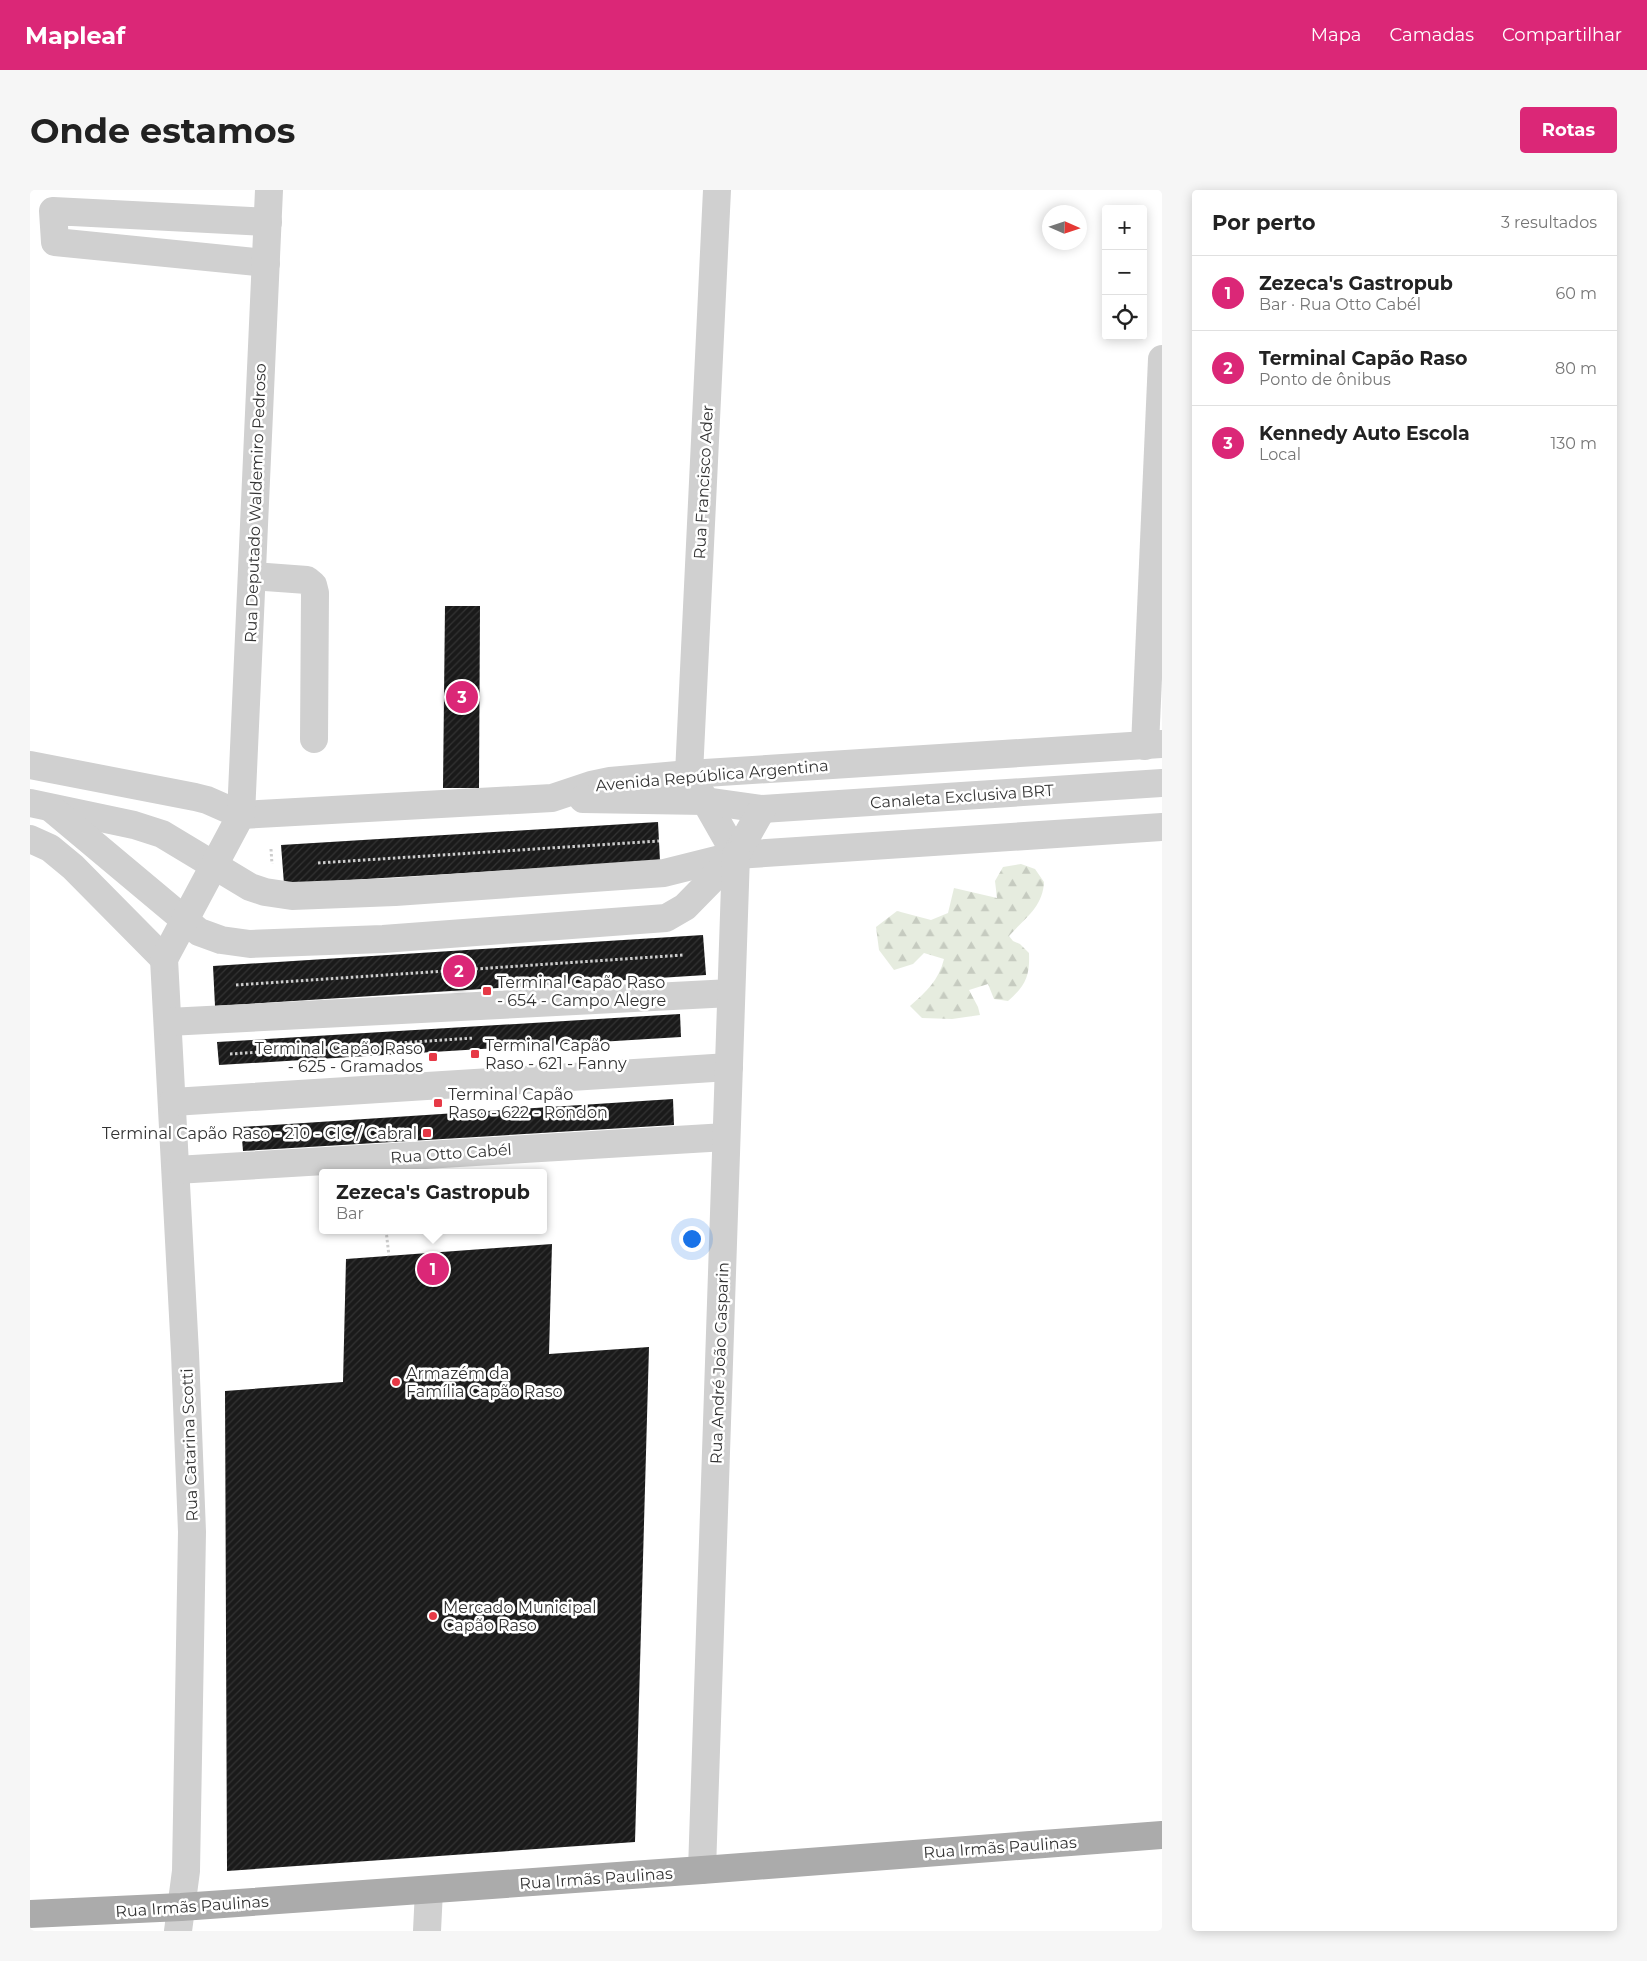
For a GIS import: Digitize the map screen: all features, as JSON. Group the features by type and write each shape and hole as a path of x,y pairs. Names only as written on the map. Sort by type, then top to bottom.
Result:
{"main road":[{"name":"Rua Irmãs Paulinas","path":"30,1914 180,1919 428,1890 1162,1834"}],"street":[{"name":"Rua Deputado Waldemiro Pedroso","path":"241,815 269,190"},
{"name":"Rua Francisco Ader","path":"689,774 717,190"},
{"path":"266,263 55,242 53,211 268,222"},
{"path":"1154,745 1162,359"},
{"path":"252,576 306,580 313,585 315,593 314,739"},
{"name":"Avenida República Argentina","path":"30,766 195,796 241,815 552,798 590,785 689,774 1154,745"},
{"path":"689,774 736,855"},
{"name":"Canaleta Exclusiva BRT","path":"552,798 705,802 762,809 1162,784"},
{"path":"40,805 199,932 221,940 250,944 383,940 666,918 685,907 736,855 762,809"},
{"path":"40,805 134,825 162,834 250,887 265,892 292,896 395,892 664,873 736,855 1162,827"},
{"path":"30,839 50,848 73,867 164,959 241,815"},
{"name":"Rua André João Gasparin","path":"702,1870 736,855"},
{"name":"Rua Catarina Scotti","path":"164,959 173,1102 192,1532 186,1871 180,1919"},
{"path":"168,1022 731,993"},
{"path":"173,1102 729,1067"},
{"name":"Rua Otto Cabél","path":"176,1170 726,1137"},
{"path":"427,1931 428,1890"}],"path":[{"path":"311,864 659,841"},
{"path":"272,849 272,864 277,865"},
{"path":"236,985 684,955"},
{"path":"230,1054 476,1038"},
{"path":"367,1039 368,1056"},
{"path":"386,1234 389,1256"}],"green space":[{"path":"1021,864 1035,869 1044,882 1043,891 1036,906 1009,936 1029,953 1029,969 1019,991 1008,1001 994,999 988,984 969,990 980,1015 952,1019 922,1018 910,1006 926,991 935,979 944,959 924,953 913,964 894,970 879,950 876,927 897,911 931,920 948,913 954,888 997,898 995,881 1003,867"}],"building":[{"path":"445,606 480,606 479,788 443,788"},
{"path":"658,822 660,861 284,884 281,845"},
{"path":"703,935 706,975 215,1006 213,966"},
{"path":"680,1014 681,1037 219,1065 217,1042"},
{"path":"673,1099 674,1125 243,1151 241,1127"},
{"name":"Mercado Municipal Capão Raso","path":"552,1244 549,1354 649,1347 635,1842 227,1871 225,1391 343,1382 346,1259"}],"place":[{"name":"Kennedy Auto Escola","path":"462,697"},
{"name":"Terminal Capão Raso","path":"459,971"},
{"name":"Terminal Capão Raso - 654 - Campo Alegre","path":"487,991"},
{"name":"Terminal Capão Raso - 621 - Fanny","path":"475,1054"},
{"name":"Terminal Capão Raso - 625 - Gramados","path":"433,1057"},
{"name":"Terminal Capão Raso - 622 - Rondon","path":"438,1103"},
{"name":"Terminal Capão Raso - 210 - CIC / Cabral","path":"427,1133"},
{"name":"Zezeca's Gastropub","path":"433,1269"},
{"name":"Armazém da Família Capão Raso","path":"396,1382"},
{"name":"Mercado Municipal Capão Raso","path":"433,1616"}]}
